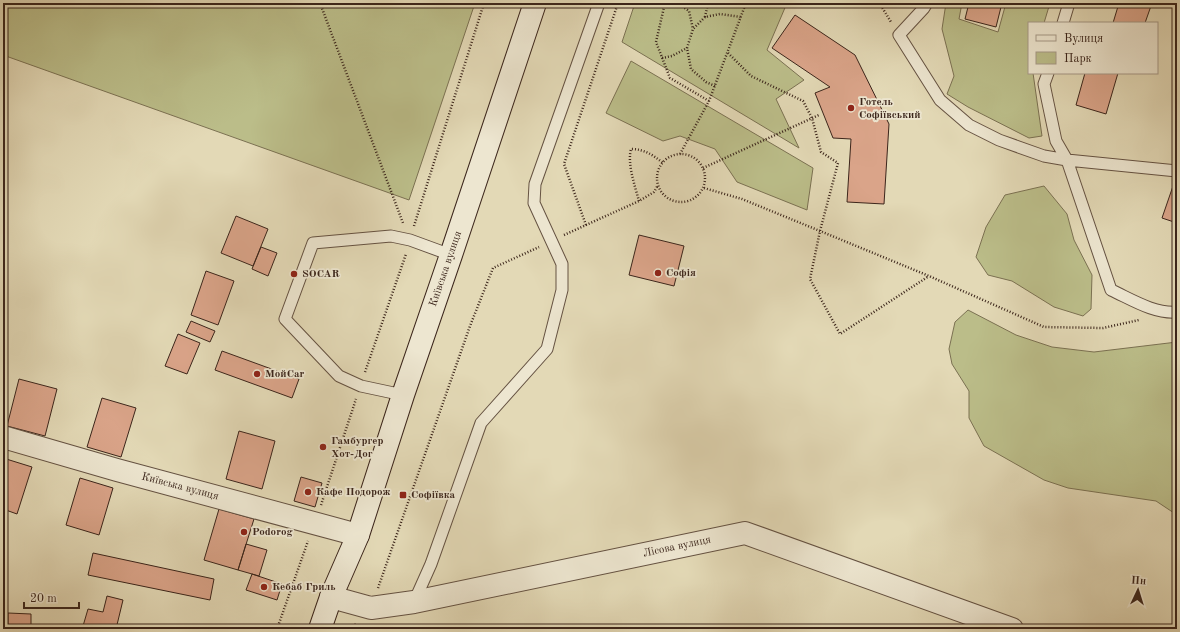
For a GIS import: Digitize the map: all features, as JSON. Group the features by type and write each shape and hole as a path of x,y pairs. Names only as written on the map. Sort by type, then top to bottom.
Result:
{"street":[{"name":"Київська вулиця","path":"320,629 331,597 358,535 403,395 535,3"},
{"name":"Київська вулиця","path":"3,437 117,470 358,535"},
{"name":"Лісова вулиця","path":"331,597 371,608 414,602 745,533 1012,629"}],"lane":[{"path":"414,602 431,564 481,423 547,349 562,290 562,264 534,203 535,184 599,3"},
{"path":"927,3 898,35 940,100 969,125 999,140 1044,156 1067,160 1177,171"},
{"path":"1063,22 1069,3"},
{"path":"1048,74 1044,84 1056,141 1067,160 1111,290 1146,306 1168,313 1177,312"},
{"path":"403,395 361,386 339,376 285,319 313,243 391,236 410,240 451,255"}],"path":[{"path":"320,3 410,240"},
{"path":"277,629 410,240 484,3"},
{"path":"586,225 564,164 618,3"},
{"path":"665,3 656,42 670,78 709,101"},
{"path":"708,3 705,17 693,29 687,48 691,69 706,82 715,86"},
{"path":"680,154 709,101 746,3"},
{"path":"878,3 898,35"},
{"path":"680,4 689,11 693,29"},
{"path":"705,17 720,14 741,17"},
{"path":"662,58 672,56 687,48"},
{"path":"728,53 751,76 803,101 812,118 820,152 838,163 820,231 810,279 840,334 929,276"},
{"path":"703,168 819,115"},
{"path":"639,201 630,162 629,155 631,149 638,149 648,152 663,163"},
{"path":"680,154 694,157 703,168 705,174 704,188 694,199 687,202 680,202 666,197 661,192 658,185 657,177 659,169 663,163 674,155 680,154"},
{"path":"351,629 371,608 470,326 493,268 639,201 654,192 658,185"},
{"path":"704,188 742,199 929,276 1044,326 1103,328 1140,319"}],"green space":[{"path":"3,3 475,3 409,200 3,55"},
{"path":"635,3 787,3 767,50 804,80 776,99 799,148 622,42"},
{"path":"946,3 962,3 959,19 998,32 1006,3 1050,3 1044,22 1028,22 1028,74 1033,74 1042,136 1029,138 968,107 947,94 954,76 942,29"},
{"path":"631,61 813,168 807,210 737,182 715,149 680,136 663,141 606,113"},
{"path":"1044,186 1067,214 1074,240 1092,275 1091,309 1083,316 1054,307 1012,281 988,275 976,257 986,227 1005,195"},
{"path":"968,310 1016,335 1052,347 1094,352 1177,342 1177,515 1156,501 1068,488 1044,480 984,446 969,418 969,391 952,364 949,349 955,322"}],"building":[{"path":"969,3 1002,3 996,27 965,19"},
{"path":"1119,3 1152,3 1145,22 1113,22"},
{"name":"Готель Софіївський","path":"795,15 855,55 889,124 884,204 847,202 851,139 833,138 815,93 830,87 772,48"},
{"path":"1085,74 1118,74 1106,114 1076,105"},
{"path":"1173,186 1177,187 1177,223 1162,218"},
{"path":"236,216 268,229 253,266 221,253"},
{"path":"639,235 684,246 674,286 629,275"},
{"path":"261,247 277,253 268,276 252,269"},
{"path":"206,271 234,281 218,325 191,315"},
{"path":"191,321 215,331 210,342 186,332"},
{"path":"178,334 200,343 187,374 165,366"},
{"name":"МойCar","path":"222,351 299,379 292,398 215,370"},
{"path":"19,379 57,389 45,436 7,426"},
{"path":"102,398 136,408 121,457 87,447"},
{"path":"239,431 275,441 262,489 226,479"},
{"path":"3,458 32,467 17,514 3,509"},
{"name":"Кафе Подорож","path":"301,477 322,483 315,507 294,501"},
{"path":"80,478 113,488 99,535 66,525"},
{"path":"219,509 254,519 238,570 204,560"},
{"path":"246,544 267,550 259,576 238,570"},
{"path":"93,553 214,579 210,600 88,575"},
{"name":"Кебаб Гриль","path":"252,574 282,584 277,600 246,590"},
{"path":"107,596 123,600 116,629 94,629 83,626 88,609 103,612"},
{"path":"8,613 31,614 31,629 8,629"}],"place":[{"name":"Готель Софіївський","path":"851,108"},
{"name":"Софія","path":"658,273"},
{"name":"SOCAR","path":"294,274"},
{"name":"МойCar","path":"257,374"},
{"name":"Гамбургер Хот-Дог","path":"323,447"},
{"name":"Кафе Подорож","path":"308,492"},
{"name":"Софіївка","path":"403,495"},
{"name":"Podorog","path":"244,532"},
{"name":"Кебаб Гриль","path":"264,587"}]}
